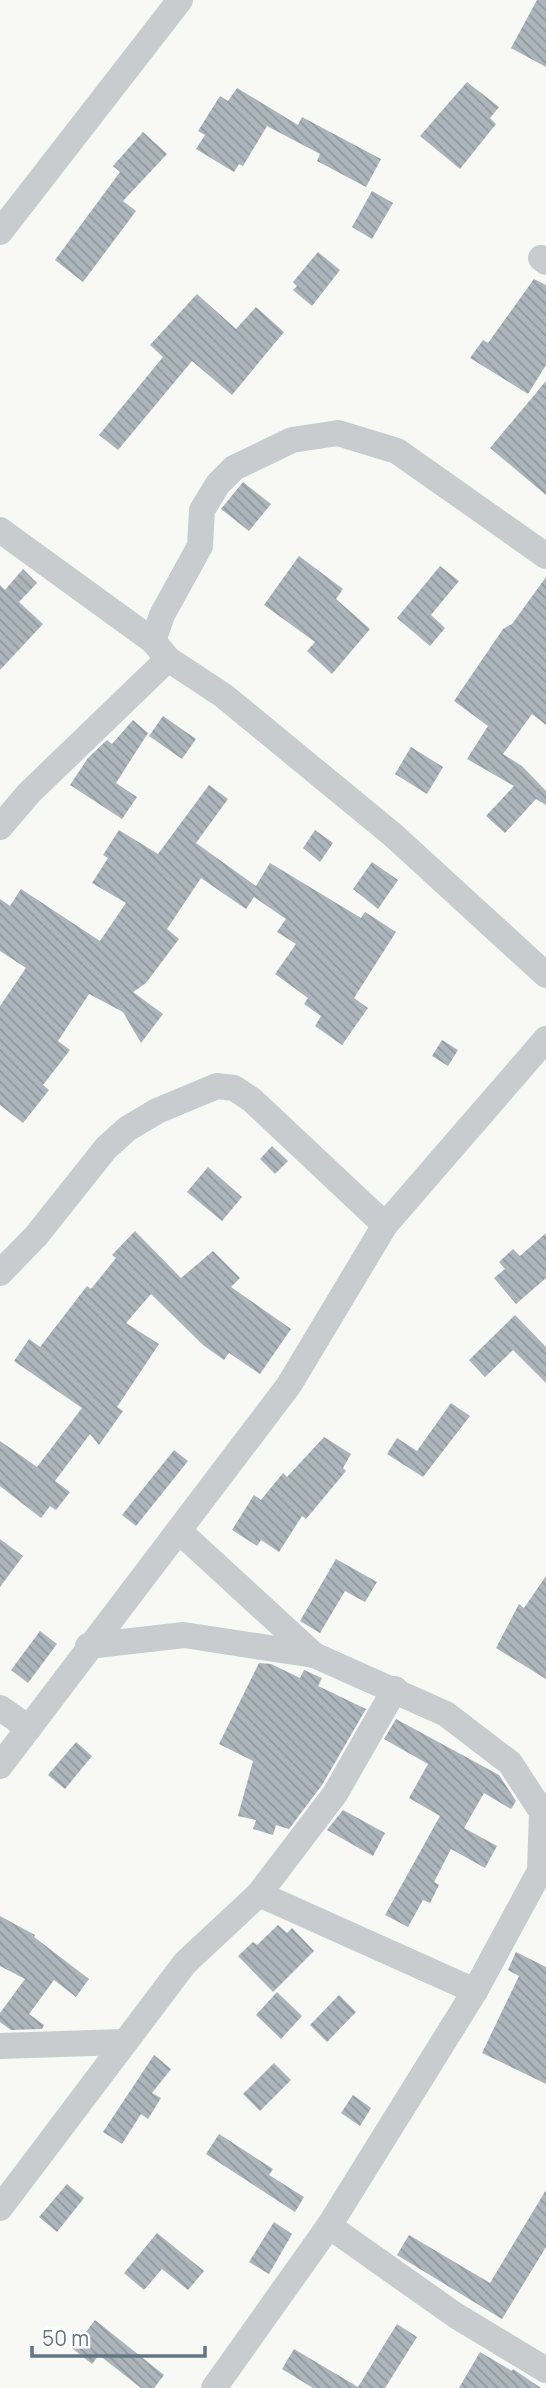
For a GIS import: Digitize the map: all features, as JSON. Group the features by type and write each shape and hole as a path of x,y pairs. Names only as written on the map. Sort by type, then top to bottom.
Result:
{"street":[{"path":"0,232 180,0"},
{"path":"0,827 160,650 162,615 200,547 202,510 218,484 234,468 292,440 338,433 397,451 546,555"},
{"path":"0,530 224,696 393,835 546,975"},
{"path":"0,1766 289,1385 385,1225 546,1039"},
{"path":"0,1273 36,1236 106,1147 127,1129 157,1111 217,1087 234,1088 252,1100 385,1225"},
{"path":"180,1532 314,1655"},
{"path":"88,1647 184,1635 314,1655 446,1714 510,1763 542,1812 540,1871 475,1991 329,2226 214,2388"},
{"path":"0,2208 185,1963 259,1894 335,1794 395,1689"},
{"path":"0,1708 29,1728"},
{"path":"259,1894 475,1991"},
{"path":"0,2046 123,2042"},
{"path":"329,2226 455,2315 546,2370"}],"building":[{"path":"537,0 546,0 546,67 511,48"},
{"path":"467,82 499,107 490,118 496,124 460,169 420,136"},
{"path":"237,88 298,125 302,117 381,159 366,187 317,161 320,154 267,126 243,166 239,164 234,172 196,149 205,135 198,131 220,96 228,101"},
{"path":"143,132 167,154 123,201 136,211 83,282 55,260 120,172 113,166"},
{"path":"372,191 393,203 372,239 352,227"},
{"path":"318,252 340,270 312,306 293,290 297,286 293,282"},
{"path":"534,279 546,285 546,365 528,394 470,358 483,340 488,343"},
{"path":"197,294 236,329 256,307 284,332 232,395 192,361 118,450 99,435 163,357 150,345"},
{"path":"546,381 546,495 490,448"},
{"path":"243,482 271,504 249,531 221,509"},
{"path":"299,556 343,589 336,599 370,629 332,674 307,651 315,642 264,605"},
{"path":"440,566 459,581 431,615 445,628 430,646 397,618"},
{"path":"23,569 37,583 19,602 43,624 0,670 0,585 5,590"},
{"path":"546,577 546,725 532,714 503,754 522,766 546,791 546,805 536,799 505,833 486,816 514,786 467,759 488,726 454,701 503,629 512,624"},
{"path":"163,716 196,739 182,759 149,736"},
{"path":"133,720 148,733 116,783 137,797 122,819 70,785 88,758 107,740 112,744"},
{"path":"411,747 443,767 427,794 395,774"},
{"path":"209,785 228,799 196,843 256,886 270,863 361,918 365,912 396,932 354,998 368,1008 342,1045 315,1026 321,1016 304,1004 308,998 275,974 296,944 277,932 286,919 254,897 246,909 201,878 167,929 179,939 146,983 133,992 163,1014 141,1043 123,1012 89,994 58,1041 70,1050 43,1085 49,1090 23,1123 0,1105 0,1006 26,968 0,951 0,899 10,906 21,889 100,941 126,903 92,883 108,858 103,855 119,830 158,854"},
{"path":"315,830 333,843 320,862 303,848"},
{"path":"372,862 398,880 378,909 353,889"},
{"path":"442,1040 458,1050 448,1066 432,1056"},
{"path":"272,1146 288,1161 275,1174 260,1159"},
{"path":"208,1167 242,1197 222,1221 187,1192"},
{"path":"135,1231 181,1278 213,1251 240,1278 231,1287 291,1329 260,1374 229,1353 224,1360 203,1345 151,1294 126,1323 159,1344 117,1407 123,1411 99,1445 90,1434 55,1481 70,1492 56,1510 50,1506 41,1518 0,1486 0,1441 37,1467 82,1408 14,1361 29,1339 40,1347 87,1286 91,1289 116,1258 112,1255"},
{"path":"546,1233 546,1278 516,1304 494,1278 505,1269 499,1262 513,1249 520,1256"},
{"path":"515,1315 546,1347 546,1383 513,1350 485,1377 469,1360"},
{"path":"451,1403 470,1416 423,1477 387,1454 397,1438 417,1451"},
{"path":"324,1437 351,1454 343,1468 346,1471 306,1519 302,1516 279,1552 261,1540 257,1546 232,1530 254,1495 261,1500 283,1473 287,1477"},
{"path":"174,1450 188,1461 136,1526 122,1515"},
{"path":"0,1539 23,1556 0,1587"},
{"path":"336,1559 377,1582 365,1602 345,1591 320,1633 300,1621"},
{"path":"546,1576 546,1679 496,1648 519,1604 524,1608"},
{"path":"40,1631 57,1644 28,1683 11,1670"},
{"path":"259,1663 271,1664 300,1678 304,1670 322,1678 318,1686 366,1709 322,1785 289,1829 276,1825 273,1835 253,1829 256,1820 238,1816 253,1761 219,1744"},
{"path":"396,1719 499,1775 516,1801 511,1809 484,1793 464,1828 497,1846 485,1868 451,1849 434,1882 439,1885 430,1903 423,1900 408,1927 385,1915 440,1816 409,1798 428,1764 384,1739"},
{"path":"76,1742 92,1756 65,1789 48,1775"},
{"path":"343,1810 385,1833 373,1856 327,1830"},
{"path":"0,1916 35,1935 34,1937 89,1979 76,1997 54,1980 29,2014 44,2025 42,2029 11,2030 0,2022 0,2013 25,1979 0,1966"},
{"path":"278,1925 287,1933 292,1928 314,1951 273,1992 238,1956 253,1942 257,1945"},
{"path":"516,1952 546,1967 546,2084 482,2053 519,1976 508,1970"},
{"path":"277,1992 302,2016 281,2039 256,2015"},
{"path":"339,1995 356,2012 327,2042 310,2025"},
{"path":"154,2055 171,2069 152,2093 161,2098 148,2119 141,2114 122,2144 103,2132"},
{"path":"274,2063 291,2080 260,2111 243,2094"},
{"path":"353,2095 371,2108 360,2126 341,2113"},
{"path":"219,2134 273,2169 269,2175 304,2197 295,2212 206,2154"},
{"path":"67,2184 84,2198 57,2232 39,2217"},
{"path":"546,2190 546,2247 502,2319 397,2255 409,2235 490,2283"},
{"path":"274,2222 292,2234 269,2274 249,2262"},
{"path":"157,2233 204,2271 188,2290 162,2269 144,2290 124,2273"},
{"path":"95,2320 164,2375 154,2388 141,2388 99,2355 92,2364 73,2349"},
{"path":"397,2324 417,2337 385,2388 313,2388 282,2369 294,2349 358,2387"},
{"path":"480,2352 512,2371 513,2369 541,2388 459,2388"}]}
